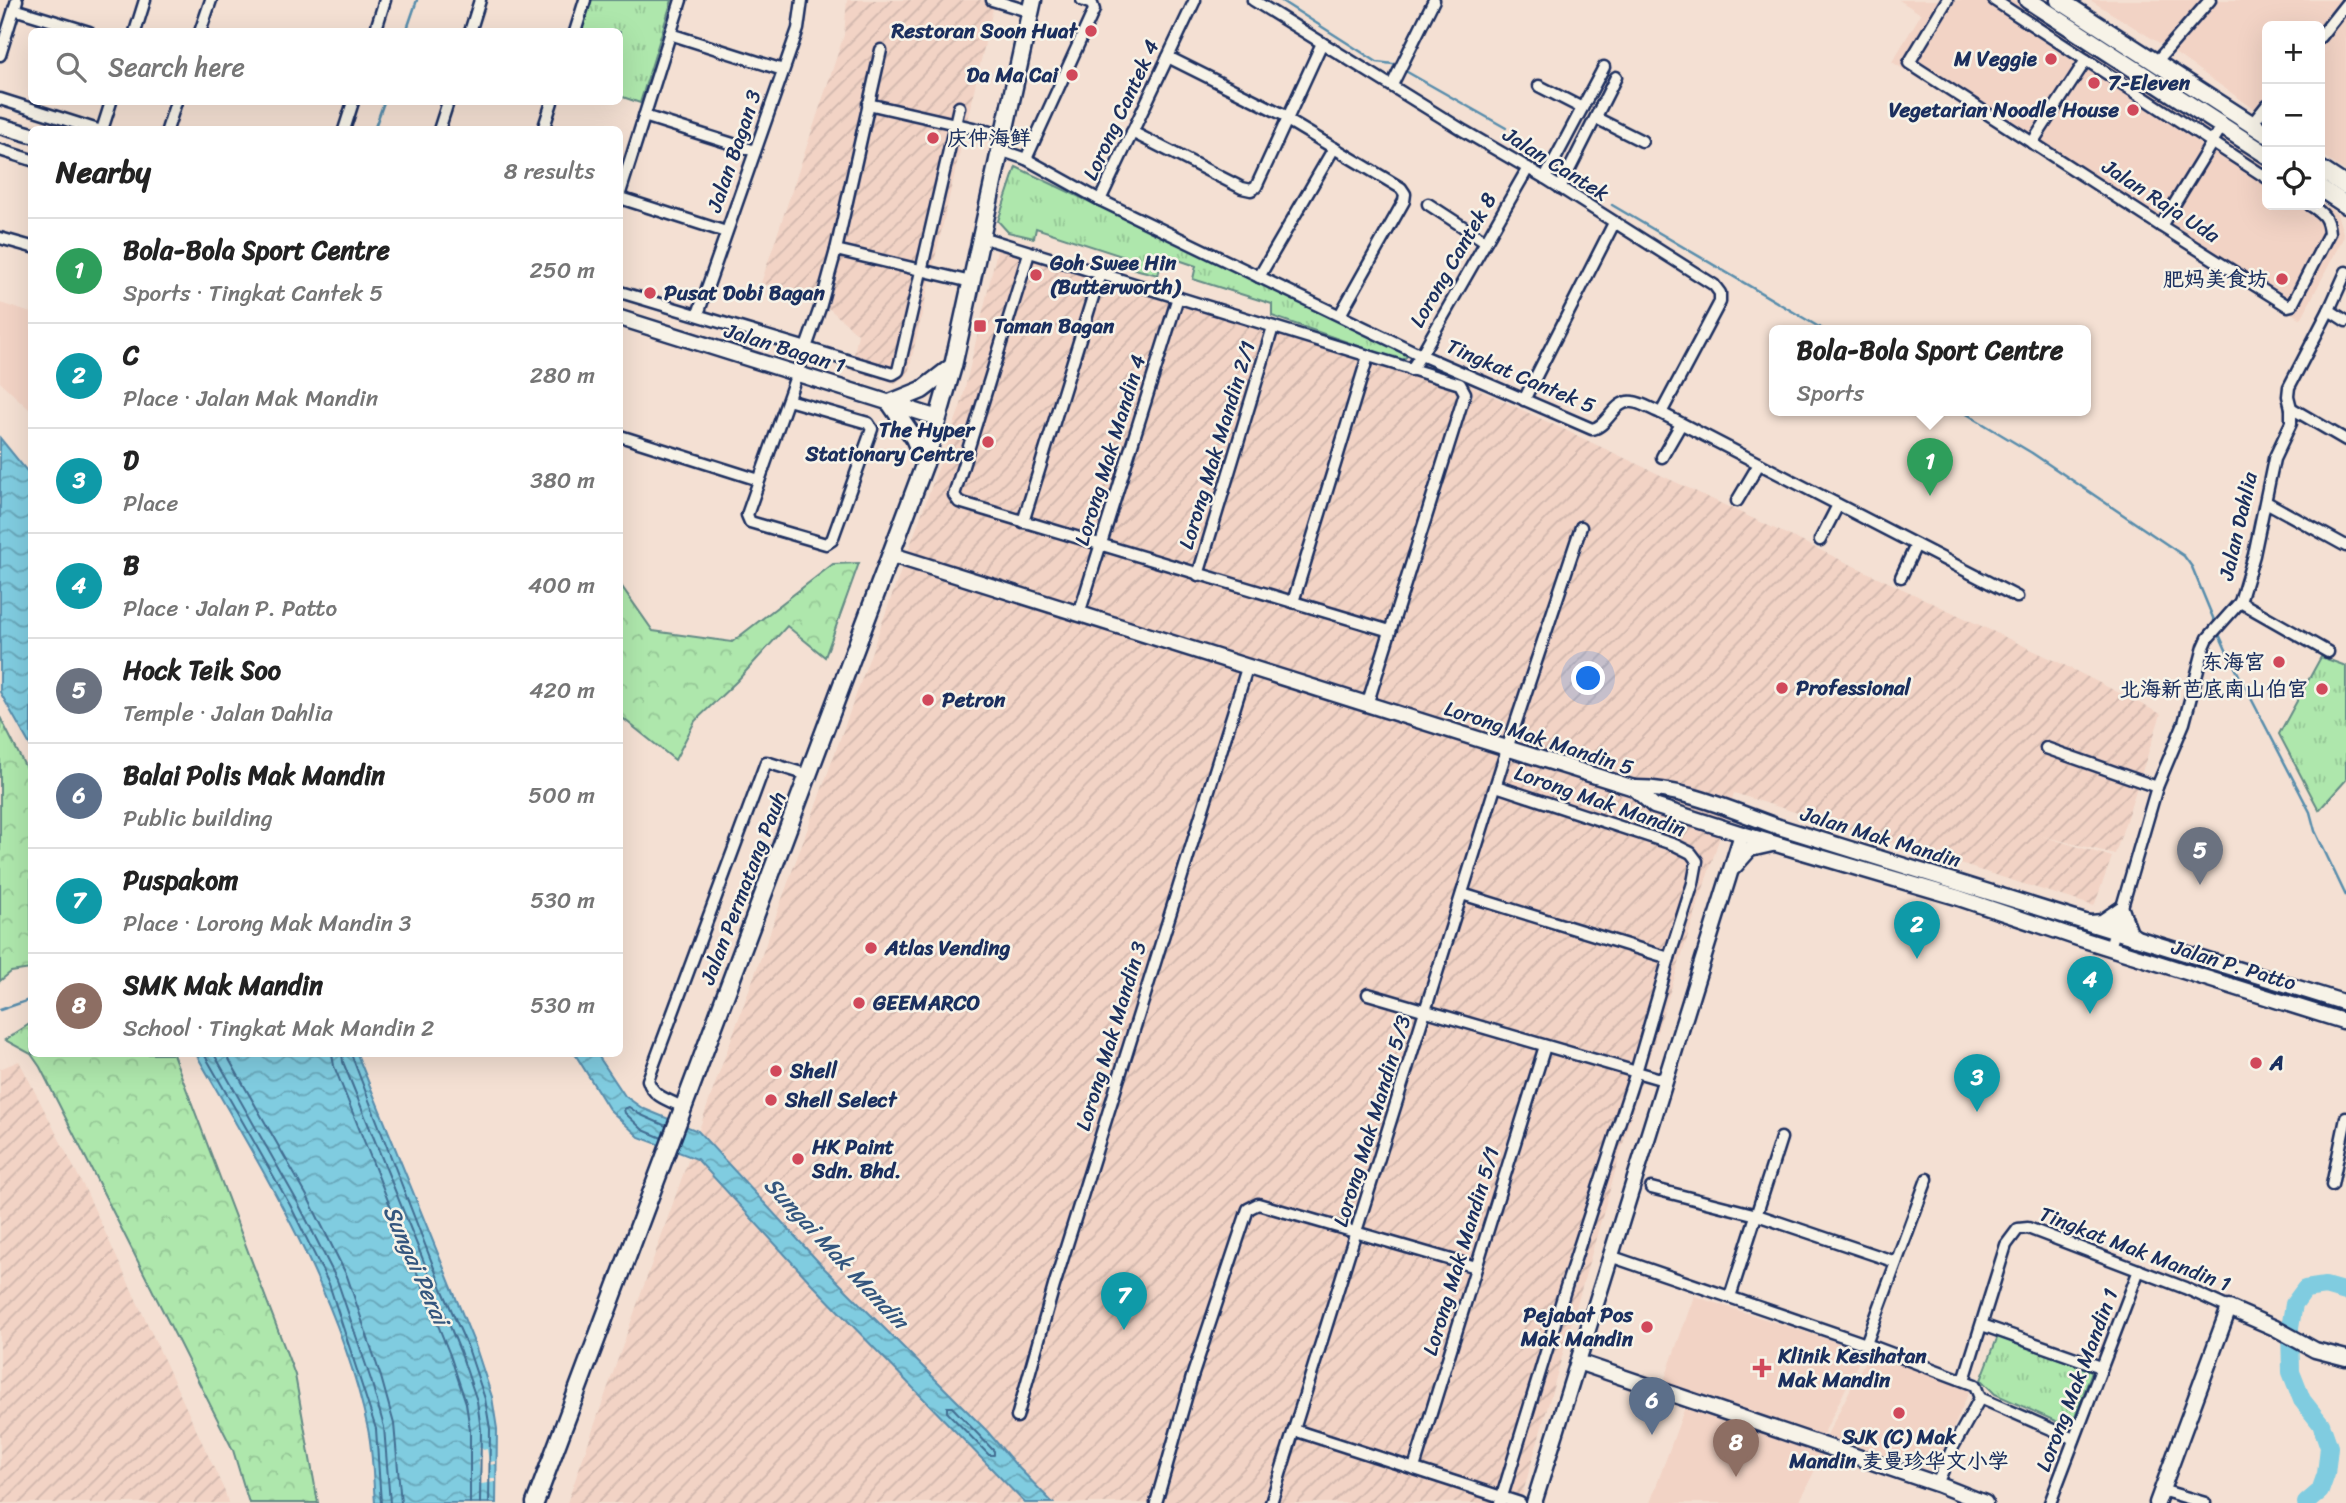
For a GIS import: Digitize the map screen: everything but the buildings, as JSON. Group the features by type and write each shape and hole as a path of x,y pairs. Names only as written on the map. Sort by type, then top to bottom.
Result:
{"main road":[{"path":"2028,0 2262,152"},
{"path":"2059,0 2262,131"},
{"name":"Jalan Permatang Pauh","path":"535,1503 925,463 953,366 1032,6"},
{"path":"2325,172 2346,186"},
{"path":"2325,191 2346,205"},
{"path":"925,463 914,438 890,402 922,390 953,366"}],"street":[{"path":"136,28 145,0"},
{"path":"201,28 211,0"},
{"path":"376,28 385,0"},
{"path":"471,28 480,0"},
{"path":"576,28 585,0"},
{"path":"623,183 681,0"},
{"name":"Jalan Bagan 3","path":"698,314 797,29 802,0"},
{"path":"992,0 1032,6"},
{"name":"Lorong Cantek 4","path":"1100,200 1195,0"},
{"name":"Jalan Cantek","path":"1253,0 1322,43 1394,81 1714,285 1720,293 1720,302 1661,413"},
{"path":"1394,81 1434,0"},
{"name":"Jalan Raja Uda","path":"1947,0 1909,63 2288,306 2292,304 2329,233 2324,215 2317,210"},
{"path":"1994,0 2262,175"},
{"path":"2157,61 2210,0"},
{"path":"1027,159 1094,10 1087,2"},
{"path":"0,55 16,4 79,28"},
{"path":"2325,31 2346,4"},
{"path":"670,34 783,69"},
{"path":"1132,132 1242,188 1251,190 1256,187 1322,43"},
{"path":"788,400 869,423 872,429 832,540 825,544 750,522 747,515 788,400 808,348 836,250 881,50"},
{"path":"1168,57 1287,119 1401,188 1405,194 1404,201 1339,315"},
{"path":"2032,143 2087,60"},
{"path":"1545,178 1604,67"},
{"path":"1560,188 1616,77"},
{"path":"1539,86 1582,108"},
{"path":"0,99 87,126"},
{"path":"869,104 954,124 1002,143"},
{"path":"102,126 110,105"},
{"path":"168,126 175,105"},
{"path":"345,126 349,105"},
{"path":"440,126 447,105"},
{"path":"544,126 551,105"},
{"path":"922,271 959,107"},
{"path":"2252,124 2262,111"},
{"path":"644,116 755,151"},
{"path":"1596,118 1642,141"},
{"path":"0,126 28,134"},
{"path":"2161,226 2222,126"},
{"name":"Tingkat Cantek 5","path":"1002,143 1100,200 1422,355 1592,429 1601,427 1620,405 1633,402 1661,413 2017,597"},
{"path":"1259,277 1334,148"},
{"path":"0,150 28,159"},
{"name":"Lorong Cantek 8","path":"1411,370 1528,168"},
{"path":"623,199 726,232"},
{"path":"1427,204 1485,241"},
{"path":"1524,400 1614,223"},
{"path":"981,236 1460,384 1465,393 1367,705"},
{"path":"0,237 28,246"},
{"path":"836,250 971,282"},
{"path":"1029,253 954,495 959,502 1390,631"},
{"name":"Jalan Bagan 1","path":"623,293 893,374 898,371 922,271"},
{"name":"Jalan Dahlia","path":"2110,948 2157,787 2184,723 2208,638 2240,602 2266,502 2274,459 2291,424 2289,387 2346,272"},
{"path":"1023,522 1100,274"},
{"name":"Lorong Mak Mandin 4","path":"1079,614 1178,297"},
{"path":"2329,310 2346,321"},
{"name":"Jalan Bagan 1","path":"623,319 938,418"},
{"name":"Lorong Mak Mandin 2/1","path":"1198,575 1273,327"},
{"path":"1293,602 1368,356"},
{"path":"2291,408 2346,440"},
{"path":"1662,457 1681,424"},
{"path":"623,437 759,480"},
{"path":"1737,501 1759,464"},
{"path":"2266,502 2346,546"},
{"path":"1820,540 1838,505"},
{"path":"1507,749 1581,527"},
{"path":"1901,577 1916,545"},
{"name":"Lorong Mak Mandin 5","path":"892,555 1634,788 1654,806 1742,834"},
{"path":"2240,602 2328,652"},
{"name":"Lorong Mak Mandin 3","path":"1017,1417 1054,1286 1247,668"},
{"path":"2046,748 2157,787"},
{"name":"Lorong Mak Mandin 5/3","path":"1271,1503 1507,749"},
{"path":"680,1114 658,1096 648,1080 761,775 766,762 808,775"},
{"name":"Lorong Mak Mandin","path":"1496,786 1675,845 1690,853 1697,861 1697,872 1668,958"},
{"name":"Jalan Mak Mandin","path":"1634,788 1658,788 1719,806 2115,931"},
{"path":"1719,806 1737,822 1742,834"},
{"path":"1714,824 1729,841 1726,883"},
{"path":"1534,1503 1742,834 1753,827 1763,825 1779,827"},
{"name":"Jalan Mak Mandin","path":"1742,834 1956,897 2110,948"},
{"path":"1726,883 1741,857 1750,849 1777,843"},
{"path":"1462,894 1668,958 1636,1072 1565,1290 1501,1500"},
{"path":"2088,923 2102,922 2121,909 2130,933 2136,938"},
{"name":"Jalan P. Patto","path":"2115,931 2346,1003"},
{"name":"Jalan P. Patto","path":"2110,948 2345,1023"},
{"path":"1368,994 1664,1080"},
{"name":"Lorong Mak Mandin 5/1","path":"1414,1468 1545,1046"},
{"path":"2332,1185 2346,1118"},
{"path":"1730,1297 1781,1138"},
{"path":"1866,1344 1927,1179"},
{"path":"1651,1188 1757,1215 1896,1262"},
{"path":"1156,1503 1192,1377 1248,1209 1258,1204 1476,1267"},
{"name":"Tingkat Mak Mandin 1","path":"1964,1380 2006,1245 2018,1229 2028,1228 2230,1308 2315,1350 2346,1358"},
{"path":"1610,1256 1866,1344 1976,1385 1980,1398 1953,1447 1937,1484"},
{"name":"Lorong Mak Mandin 1","path":"2050,1503 2139,1270"},
{"path":"2206,1503 2159,1497 2230,1308"},
{"path":"1982,1325 2101,1367"},
{"path":"1578,1362 1937,1484 1985,1503"},
{"path":"1980,1398 2074,1439"},
{"path":"1294,1430 1414,1468 1501,1500 1520,1503"}],"shaded area":[{"path":"847,0 995,0 908,374 895,383 851,370 858,334 826,306 761,283 844,35"},
{"path":"1899,0 2013,0 2262,165 2262,210 2325,210 2325,206 2337,214 2344,236 2301,319 1892,62 1921,14"},
{"path":"2090,0 2346,0 2346,172 2325,157 2325,21 2262,21 2262,114 2169,49"},
{"path":"999,242 1463,382 2060,663 2161,714 2115,854 2042,836 2112,857 2094,906 1734,793 1640,1085 1520,1503 567,1503 719,1073 961,405"},
{"path":"0,303 28,312 28,408 0,382"},
{"path":"19,1061 86,1191 228,1503 0,1503 0,1069"},
{"name":"Klinik Kesihatan Mak Mandin","path":"1694,1296 1864,1351 1822,1437 1663,1384"},
{"name":"SJK (C) Mak Mandin 麦曼珍华文小学","path":"1869,1353 1970,1389 1935,1472 1826,1437"},
{"path":"1685,1407 1824,1451 1799,1503 1650,1503"}],"green space":[{"path":"591,0 672,0 640,103 623,97 623,28 582,28"},
{"path":"1016,167 1410,353 1402,361 1272,316 1272,304 1193,279 1196,266 1164,255 1158,275 1127,267 1131,259 1036,228 1034,238 1008,232 998,221"},
{"path":"859,563 825,657 787,626 737,681 695,721 675,760 623,718 623,588 653,631 732,642 833,564"},
{"path":"2321,657 2346,666 2346,780 2319,810 2279,734"},
{"path":"0,717 28,772 28,969 11,972 0,981"},
{"path":"28,1025 28,1052 5,1040"},
{"path":"33,1057 174,1057 295,1375 318,1503 249,1503 233,1450"},
{"path":"1998,1336 2092,1371 2071,1428 1995,1394 1981,1380"}],"water":[{"path":"0,438 28,472 28,742 0,692"},
{"name":"Sungai Perai","path":"198,1057 358,1057 475,1345 492,1397 497,1429 496,1503 375,1503 368,1429 355,1378 338,1329 297,1235"},
{"path":"577,1057 599,1057 625,1096 642,1108 698,1131 825,1269 987,1431 1053,1503 1025,1503 811,1283 697,1159 639,1137 609,1109"}],"pier":[{"path":"482,1447 483,1450 487,1449 489,1462 496,1461 496,1464 489,1465 490,1479 496,1479 496,1482 481,1484 478,1458 479,1448"}],"waterway":[{"path":"407,28 417,0"},
{"path":"1280,0 1377,62 1393,64 1506,128"},
{"path":"375,126 383,105"},
{"path":"1612,205 1816,325"},
{"path":"1970,416 2032,453 2184,556 2192,567 2216,625"},
{"path":"2218,632 2310,812 2315,831 2346,896"},
{"path":"0,1010 28,1000"},
{"name":"Sungai Mak Mandin","path":"2306,1503 2320,1491 2326,1474 2329,1447 2321,1424 2302,1400 2291,1372 2290,1328 2294,1304 2305,1289 2325,1286 2346,1292"}],"place":[{"name":"Restoran Soon Huat","path":"1091,31"},
{"name":"M Veggie","path":"2051,59"},
{"name":"Da Ma Cai","path":"1072,75"},
{"name":"7-Eleven","path":"2094,83"},
{"name":"Vegetarian Noodle House","path":"2133,110"},
{"name":"庆仲海鲜","path":"933,138"},
{"name":"Goh Swee Hin (Butterworth)","path":"1036,275"},
{"name":"肥妈美食坊","path":"2282,279"},
{"name":"Pusat Dobi Bagan","path":"650,293"},
{"name":"Taman Bagan","path":"980,326"},
{"name":"The Hyper Stationary Centre","path":"988,442"},
{"name":"Bola-Bola Sport Centre","path":"1930,496"},
{"name":"东海宫","path":"2279,662"},
{"name":"Professional","path":"1782,688"},
{"name":"北海新芭底南山伯宫","path":"2322,689"},
{"name":"Petron","path":"928,700"},
{"name":"Hock Teik Soo","path":"2200,885"},
{"name":"Atlas Vending","path":"871,948"},
{"name":"C","path":"1917,959"},
{"name":"GEEMARCO","path":"859,1003"},
{"name":"B","path":"2090,1014"},
{"name":"A","path":"2256,1063"},
{"name":"Shell","path":"776,1071"},
{"name":"Shell Select","path":"771,1100"},
{"name":"D","path":"1977,1112"},
{"name":"HK Paint Sdn. Bhd.","path":"798,1159"},
{"name":"Pejabat Pos Mak Mandin","path":"1647,1327"},
{"name":"Puspakom","path":"1124,1330"},
{"name":"Klinik Kesihatan Mak Mandin","path":"1762,1368"},
{"name":"SJK (C) Mak Mandin 麦曼珍华文小学","path":"1899,1413"},
{"name":"Balai Polis Mak Mandin","path":"1652,1435"},
{"name":"SMK Mak Mandin","path":"1736,1477"}]}
